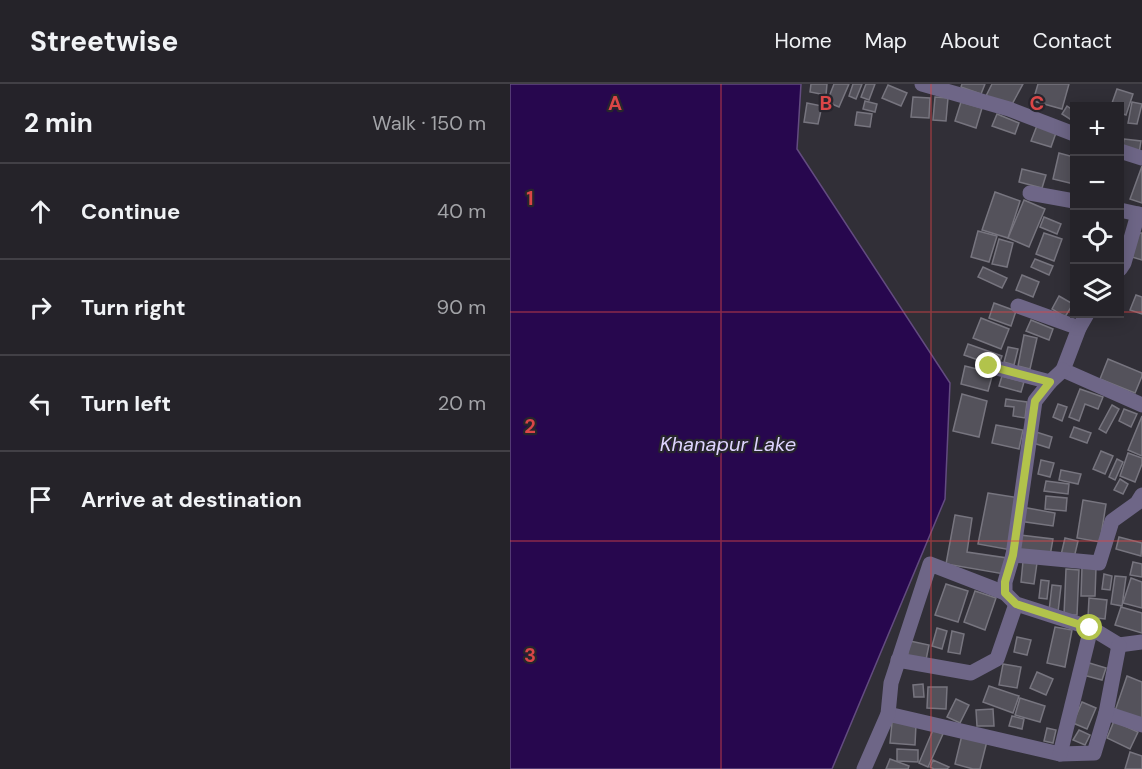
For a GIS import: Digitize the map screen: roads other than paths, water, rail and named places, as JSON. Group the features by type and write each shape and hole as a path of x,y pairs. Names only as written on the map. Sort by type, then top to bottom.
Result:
{"street":[{"path":"922,84 1009,110 1070,133"},
{"path":"1124,153 1142,158"},
{"path":"1030,192 1070,200"},
{"path":"1123,264 1140,214 1124,211"},
{"path":"1018,306 1079,328"},
{"path":"898,660 970,673 997,659 1011,599 1005,582 1013,555 1035,401 1063,370 1085,318"},
{"path":"989,366 1050,382"},
{"path":"1063,370 1142,405"},
{"path":"1013,555 1099,563 1112,522 1137,503 1142,495"},
{"path":"864,769 888,714 891,683 930,564 1011,599 1090,628 1119,645 1142,642"},
{"path":"1060,754 1090,628"},
{"path":"888,714 1060,754 1094,753 1106,713 1119,645"},
{"path":"1106,713 1142,725"}],"water":[{"name":"Khanapur Lake","path":"510,84 801,84 797,149 950,383 945,499 832,769 510,769"}]}
